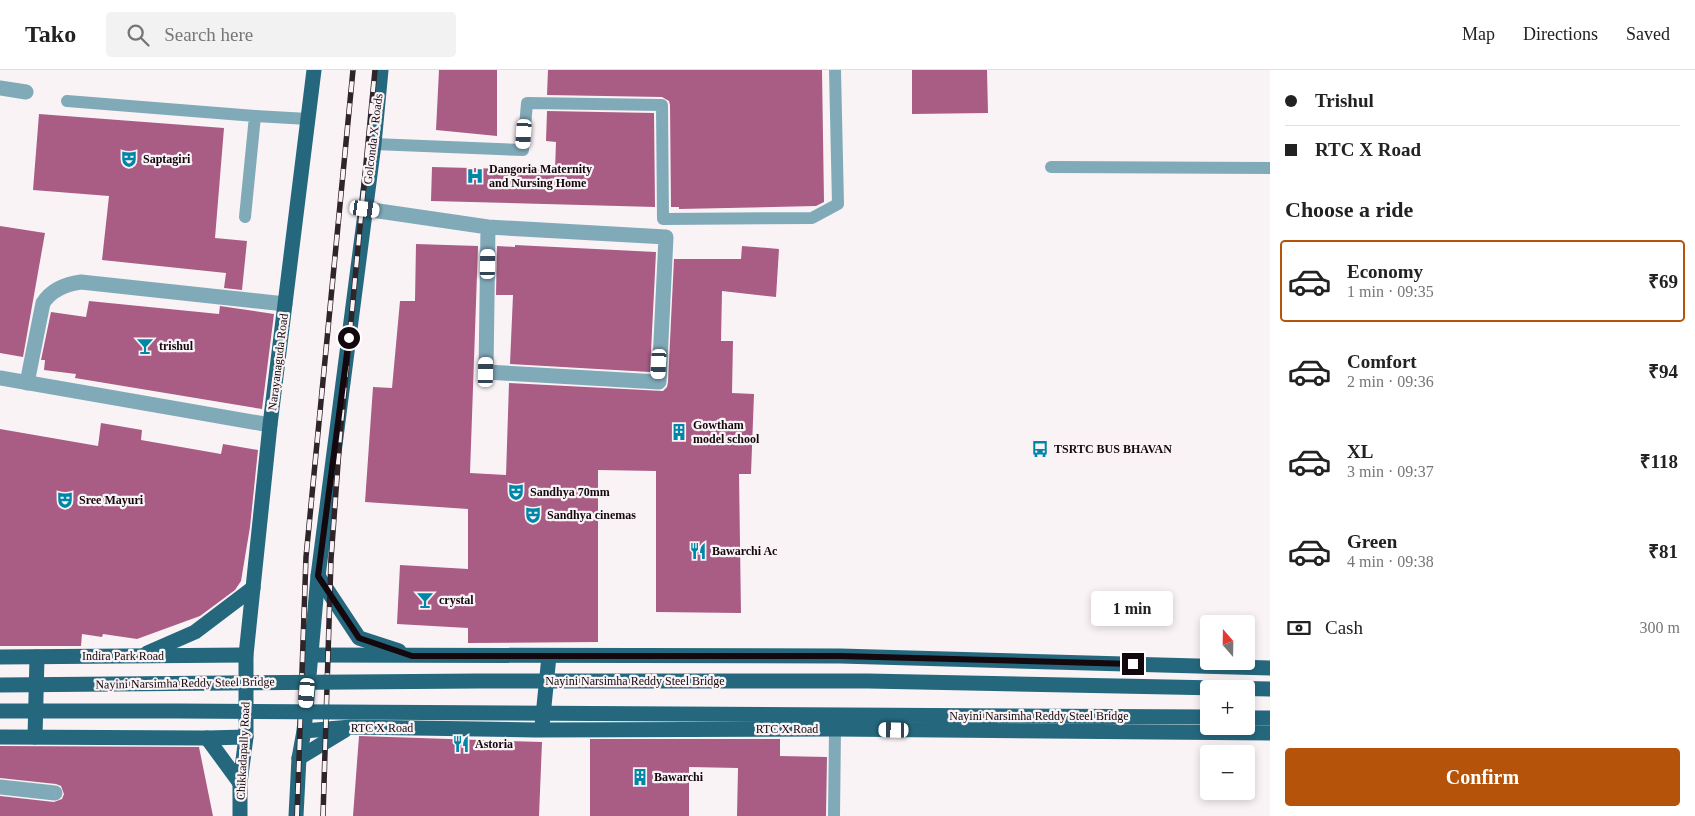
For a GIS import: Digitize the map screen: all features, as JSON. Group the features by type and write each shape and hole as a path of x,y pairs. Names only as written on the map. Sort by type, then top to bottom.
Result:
{"main road":[{"name":"Narayanaguda Road","path":"246,655 270,425 314,70"},
{"name":"Golconda X Roads","path":"310,655 318,576 374,144 381,70"},
{"path":"318,576 359,638 412,656"},
{"path":"141,656 195,632 254,588"},
{"name":"Indira Park Road","path":"0,657 246,655"},
{"name":"Chikkadapally Road","path":"240,816 240,784 246,737 246,655"},
{"path":"296,816 299,758 304,731 310,655 840,656 1270,668"},
{"path":"542,730 549,656"},
{"path":"36,737 37,657"},
{"name":"Nayini Narsimha Reddy Steel Bridge","path":"0,686 478,681 868,681 1270,689"},
{"name":"Nayini Narsimha Reddy Steel Bridge","path":"0,712 177,711 1200,717"},
{"path":"1255,718 1270,718"},
{"path":"299,758 351,727"},
{"name":"RTC X Road","path":"304,731 351,727 542,730 835,729 1270,733"},
{"path":"0,737 246,737"},
{"path":"207,738 240,784"}],"street":[{"path":"0,88 26,92"},
{"path":"365,209 488,228 666,237 658,382 486,372 488,228"},
{"path":"27,383 43,303 47,296 67,284 81,282 285,304"},
{"path":"0,378 270,425"},
{"path":"0,787 55,793"}],"lane":[{"path":"374,144 523,150 526,103 662,105 663,219 812,218 838,204 835,70"},
{"path":"67,101 256,116 308,118"},
{"path":"245,217 256,116"},
{"path":"1051,166 1270,168"},
{"path":"834,816 835,729"}],"building":[{"path":"439,70 497,70 497,136 436,130"},
{"path":"548,70 822,70 824,202 816,206 679,209 679,207 671,207 669,101 662,97 547,95"},
{"path":"912,70 987,70 988,113 912,114"},
{"path":"547,111 654,113 655,207 431,201 432,167 555,170 556,142 546,141"},
{"name":"Saptagiri","path":"39,114 224,128 215,238 247,241 242,290 224,288 226,273 102,260 109,196 33,190"},
{"path":"0,226 45,233 23,357 0,353"},
{"path":"416,244 478,246 470,473 506,475 509,383 663,391 667,387 668,382 674,259 741,259 742,246 779,249 776,297 722,291 721,341 733,341 732,393 754,394 751,474 739,474 741,613 656,612 656,471 598,470 598,642 468,643 468,628 397,624 400,565 468,569 468,509 365,502 373,387 392,388 400,301 415,301"},
{"path":"515,245 656,252 650,372 510,364 513,295 496,295 497,246 515,247"},
{"path":"89,301 219,314 220,306 274,314 262,409 75,378 76,374 44,370 45,360 41,360 51,312 86,317"},
{"path":"101,423 142,430 141,440 221,454 223,444 258,450 250,527 241,581 235,590 200,616 137,639 103,634 102,637 82,634 81,646 0,646 0,429 98,446"},
{"path":"359,736 542,742 539,816 353,816"},
{"path":"590,739 780,739 780,756 827,757 826,816 737,816 738,768 689,767 689,816 590,816"},
{"path":"0,746 199,747 213,816 0,816 0,796 54,802 62,799 64,794 61,786 56,784 0,778"}],"railway":[{"path":"297,816 306,557 353,70"},
{"path":"323,816 331,559 340,436 375,70"}],"place":[{"name":"Saptagiri","path":"129,159"},
{"name":"Dangoria Maternity and Nursing Home","path":"475,176"},
{"name":"trishul","path":"145,346"},
{"name":"Gowtham model school","path":"679,432"},
{"name":"TSRTC BUS BHAVAN","path":"1040,449"},
{"name":"Sandhya 70mm","path":"516,492"},
{"name":"Sree Mayuri","path":"65,500"},
{"name":"Sandhya cinemas","path":"533,515"},
{"name":"Bawarchi Ac","path":"698,551"},
{"name":"crystal","path":"425,600"},
{"name":"Astoria","path":"461,744"},
{"name":"Bawarchi","path":"640,777"}],"route":[{"path":"349,338 318,576 359,638 412,656 840,656 1133,664"}]}
